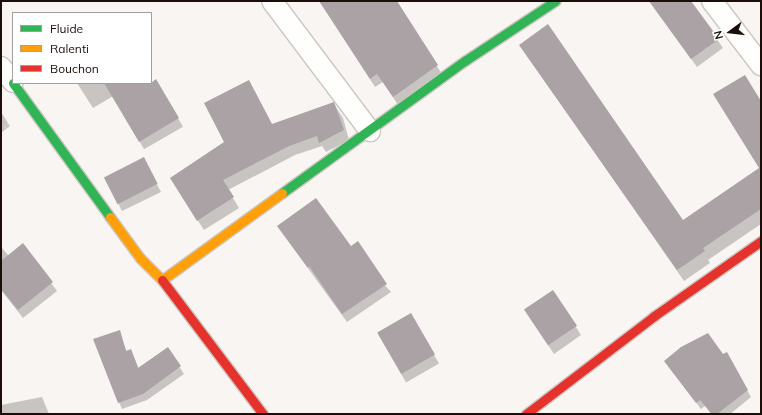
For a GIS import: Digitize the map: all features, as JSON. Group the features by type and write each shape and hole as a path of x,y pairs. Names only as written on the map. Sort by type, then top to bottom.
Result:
{"street":[{"path":"272,1 370,131"},
{"path":"162,280 370,131 466,60 555,1"},
{"path":"712,1 761,66"},
{"path":"1,67 12,82"},
{"path":"14,84 140,258 162,280 263,414"},
{"path":"526,414 654,316 761,241"}],"building":[{"path":"319,1 397,1 438,65 393,97 377,74 370,79"},
{"path":"649,1 691,1 719,39 691,59"},
{"path":"548,24 683,220 759,168 713,94 745,75 761,101 761,209 703,248 705,251 677,270 519,45"},
{"path":"156,79 179,118 139,142 105,84 152,84"},
{"path":"249,80 272,124 334,102 344,130 319,143 317,136 289,146 223,180 234,197 197,221 170,178 224,142 204,103"},
{"path":"144,157 158,184 118,204 104,177"},
{"path":"316,198 351,246 358,241 387,284 342,314 309,266 308,268 277,226"},
{"path":"23,243 53,282 18,310 1,289 1,261"},
{"path":"553,290 577,326 548,345 524,310"},
{"path":"411,313 435,355 401,374 377,332"},
{"path":"120,330 126,351 131,349 138,368 168,347 181,366 143,394 118,403 93,339"},
{"path":"708,333 723,354 727,352 748,390 717,414 712,414 700,400 696,403 664,361 681,347"}],"traffic: fast":[{"path":"282,193 466,60 555,1"},
{"path":"14,84 110,217"}],"traffic: slow":[{"path":"110,217 140,258 162,280 282,193"}],"traffic: jam":[{"path":"526,414 654,316 761,241"},
{"path":"162,280 263,414"}]}
